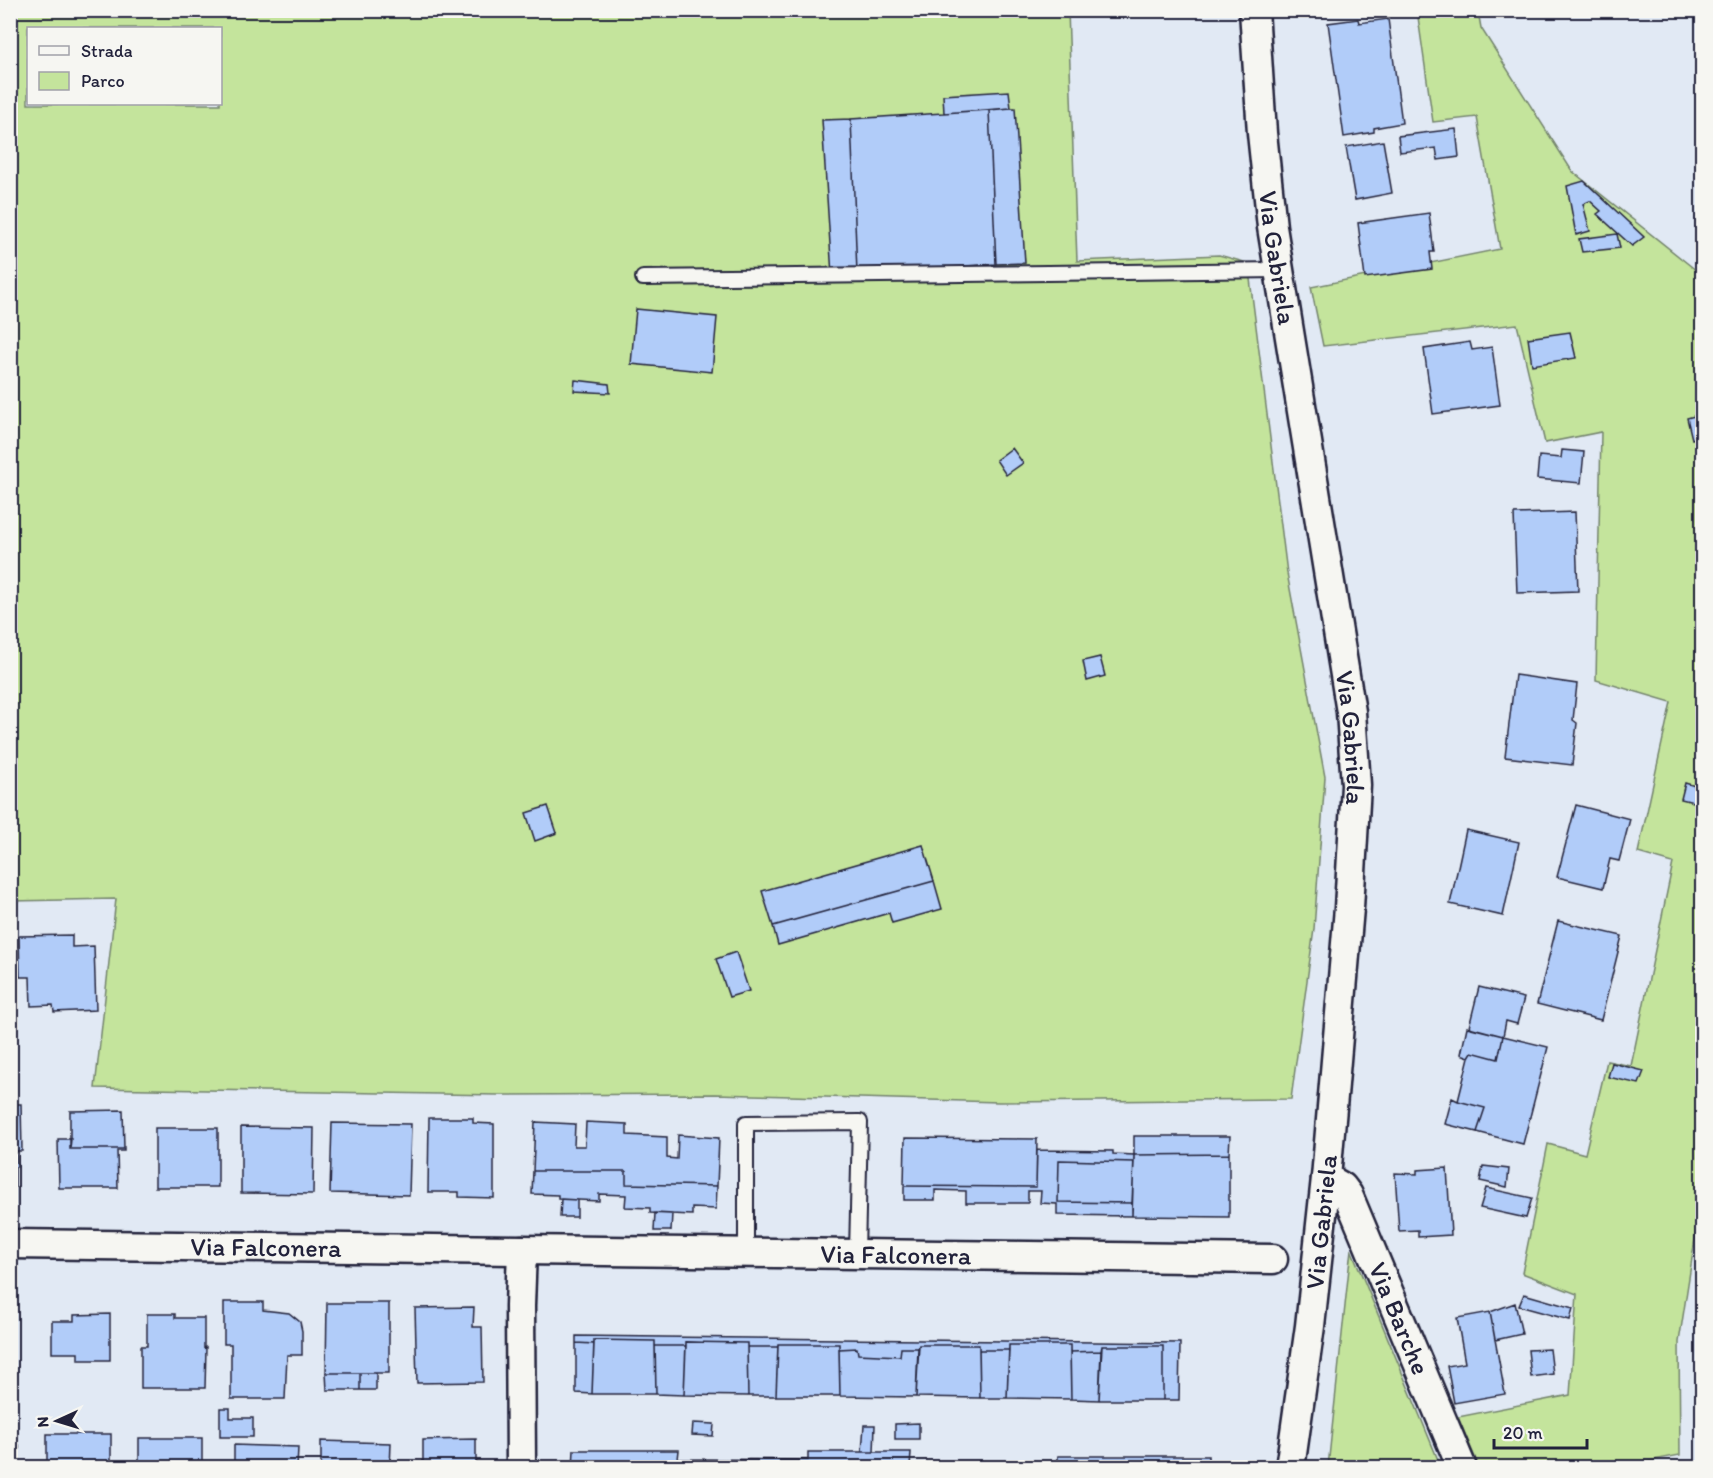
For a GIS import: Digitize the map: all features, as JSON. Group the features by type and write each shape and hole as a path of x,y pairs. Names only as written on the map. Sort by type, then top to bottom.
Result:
{"street":[{"name":"Via Gabriela","path":"1254,10 1262,133 1272,227 1351,712 1356,785 1348,920 1326,1178 1310,1326 1290,1467"},
{"name":"Via Barche","path":"1326,1178 1342,1187 1348,1195 1462,1467"},
{"name":"Via Falconera","path":"10,1244 1273,1259"},
{"path":"521,1467 522,1250"}],"lane":[{"path":"643,278 1279,270"},
{"path":"746,1252 746,1123 860,1122 857,1253"}],"green space":[{"path":"1417,10 1478,11 1481,28 1572,171 1702,275 1702,1194 1679,1342 1680,1455 1618,1467 1479,1467 1458,1417 1570,1395 1577,1294 1522,1273 1548,1144 1585,1154 1607,1061 1631,1066 1673,863 1638,853 1671,702 1596,680 1601,432 1545,443 1517,324 1323,346 1311,287 1500,249 1477,117 1433,122"},
{"path":"10,11 1068,11 1077,261 1219,255 1248,263 1287,573 1325,777 1314,929 1291,1099 999,1102 716,1094 499,1095 95,1088 116,899 11,901"},
{"path":"1351,1249 1441,1467 1328,1467"}],"building":[{"path":"1358,19 1359,23 1388,19 1402,123 1374,128 1374,132 1344,137 1328,23"},
{"path":"1009,91 1011,108 944,113 943,95"},
{"path":"1015,108 1025,263 996,264 989,110"},
{"path":"989,110 996,264 857,273 851,119"},
{"path":"851,119 857,273 832,275 822,120"},
{"path":"1456,129 1459,157 1438,160 1436,148 1400,152 1398,136"},
{"path":"1383,141 1392,193 1355,200 1346,147"},
{"path":"1584,181 1644,237 1632,246 1597,214 1601,211 1590,201 1583,204 1590,231 1576,235 1567,186"},
{"path":"1429,213 1434,252 1430,252 1432,269 1365,278 1358,223"},
{"path":"1617,234 1620,248 1582,252 1579,239"},
{"path":"636,309 717,317 712,372 631,364"},
{"path":"1570,332 1576,358 1532,365 1528,338"},
{"path":"1470,342 1472,350 1492,347 1500,405 1433,414 1424,349"},
{"path":"575,380 609,384 610,393 574,391"},
{"path":"1702,414 1702,436 1692,439 1687,418"},
{"path":"1012,448 1023,463 1006,475 996,460"},
{"path":"1562,450 1584,452 1581,483 1537,479 1539,456 1561,458"},
{"path":"1575,512 1578,591 1517,593 1514,514"},
{"path":"1100,657 1105,676 1087,681 1083,661"},
{"path":"1515,675 1577,684 1573,720 1577,723 1572,765 1505,757"},
{"path":"1685,783 1702,788 1702,804 1681,799"},
{"path":"1576,805 1630,819 1619,861 1610,859 1603,888 1557,877"},
{"path":"548,806 557,833 535,841 526,813"},
{"path":"1466,830 1519,842 1503,916 1450,904"},
{"path":"923,845 934,881 773,926 762,891"},
{"path":"934,881 942,909 892,923 889,913 778,945 773,926"},
{"path":"1558,921 1622,936 1601,1020 1537,1004"},
{"path":"72,935 72,947 94,946 96,1010 54,1012 53,1005 31,1006 30,977 20,977 19,936"},
{"path":"736,952 749,991 729,997 716,959"},
{"path":"1479,987 1524,998 1517,1024 1506,1021 1503,1036 1469,1027"},
{"path":"1467,1027 1503,1036 1498,1059 1472,1052 1469,1057 1461,1054"},
{"path":"1503,1036 1548,1047 1523,1144 1477,1132 1485,1108 1458,1101 1472,1052 1498,1059"},
{"path":"1612,1063 1644,1071 1639,1084 1608,1077"},
{"path":"1452,1098 1485,1108 1477,1132 1445,1124"},
{"path":"10,1104 21,1104 22,1151 16,1151 15,1210 10,1210"},
{"path":"123,1110 124,1149 70,1149 70,1111"},
{"path":"429,1118 473,1118 473,1123 494,1124 494,1198 459,1197 459,1192 428,1192"},
{"path":"535,1122 575,1124 574,1146 585,1146 586,1122 627,1124 627,1135 667,1137 667,1158 677,1159 678,1135 719,1138 717,1186 626,1184 626,1171 533,1171"},
{"path":"332,1123 411,1124 409,1195 330,1193"},
{"path":"241,1127 314,1128 313,1194 241,1193"},
{"path":"155,1128 218,1128 218,1187 155,1187"},
{"path":"1134,1136 1230,1136 1229,1154 1134,1155"},
{"path":"905,1138 1037,1139 1036,1187 904,1186"},
{"path":"58,1139 71,1139 70,1149 124,1149 124,1151 117,1151 118,1188 59,1188"},
{"path":"1037,1150 1113,1151 1113,1154 1134,1155 1134,1162 1059,1160 1058,1202 1132,1203 1132,1216 1057,1215 1057,1204 1040,1203 1041,1191 1028,1191 1028,1203 966,1203 966,1191 935,1190 935,1200 904,1200 904,1186 1036,1187"},
{"path":"1229,1154 1229,1217 1132,1216 1134,1155"},
{"path":"1059,1160 1134,1162 1132,1203 1058,1202"},
{"path":"1483,1166 1509,1169 1507,1187 1480,1181"},
{"path":"1447,1168 1451,1235 1418,1237 1418,1230 1399,1231 1395,1173 1417,1174 1417,1170"},
{"path":"533,1171 626,1171 626,1184 717,1186 716,1209 692,1208 692,1215 650,1213 650,1208 625,1207 626,1195 599,1194 599,1201 558,1199 558,1195 532,1194"},
{"path":"1486,1188 1532,1198 1526,1218 1480,1208"},
{"path":"561,1199 577,1200 577,1217 560,1217"},
{"path":"655,1213 672,1214 671,1231 654,1231"},
{"path":"1524,1294 1573,1308 1570,1320 1519,1306"},
{"path":"224,1302 263,1302 263,1310 289,1313 300,1322 302,1355 287,1355 285,1399 231,1399 231,1344 224,1344"},
{"path":"327,1303 389,1303 389,1373 326,1373"},
{"path":"1515,1303 1522,1334 1495,1340 1490,1312"},
{"path":"474,1307 473,1327 482,1327 483,1382 417,1383 415,1308"},
{"path":"1490,1312 1505,1394 1454,1403 1447,1366 1465,1363 1457,1318"},
{"path":"110,1314 110,1360 78,1360 78,1353 52,1353 52,1321 74,1321 74,1315"},
{"path":"147,1314 175,1314 175,1318 204,1318 205,1388 141,1388 141,1346 147,1346"},
{"path":"576,1336 1180,1343 1179,1400 1163,1400 1163,1346 1102,1346 1101,1351 1070,1352 1070,1345 1009,1345 1009,1350 979,1350 979,1345 919,1345 918,1348 901,1348 900,1356 858,1354 857,1348 839,1349 839,1344 778,1344 778,1347 747,1347 747,1343 686,1342 686,1346 655,1346 655,1341 594,1340 594,1344 576,1343"},
{"path":"594,1340 655,1341 656,1394 592,1394"},
{"path":"686,1342 747,1343 748,1396 684,1395"},
{"path":"576,1343 594,1344 592,1394 576,1393"},
{"path":"778,1344 839,1344 840,1396 776,1396"},
{"path":"919,1345 979,1345 980,1398 916,1397"},
{"path":"1009,1345 1070,1345 1071,1399 1007,1398"},
{"path":"655,1346 686,1346 684,1395 656,1394"},
{"path":"1102,1346 1163,1346 1163,1400 1099,1400"},
{"path":"747,1347 778,1347 776,1396 748,1396"},
{"path":"857,1348 858,1354 900,1356 901,1348 918,1348 916,1397 840,1396 839,1349"},
{"path":"1550,1349 1553,1374 1531,1377 1528,1350"},
{"path":"979,1350 1009,1350 1007,1398 980,1398"},
{"path":"1101,1351 1099,1400 1071,1399 1070,1352"},
{"path":"326,1373 360,1373 360,1390 327,1390"},
{"path":"360,1373 376,1373 376,1390 360,1390"},
{"path":"220,1408 230,1408 230,1418 253,1418 253,1437 220,1437"},
{"path":"693,1423 714,1424 713,1436 692,1435"},
{"path":"919,1423 919,1439 895,1439 895,1424"},
{"path":"864,1425 875,1425 874,1452 862,1452"},
{"path":"47,1434 111,1434 111,1468 47,1468"},
{"path":"139,1438 202,1438 202,1468 139,1468"},
{"path":"476,1439 476,1468 423,1468 423,1440"},
{"path":"321,1441 391,1443 390,1468 321,1468"},
{"path":"10,1445 19,1445 19,1468 10,1468"},
{"path":"234,1445 298,1447 297,1468 234,1468"},
{"path":"574,1450 679,1450 678,1459 808,1460 808,1452 911,1452 910,1468 573,1468"},
{"path":"1058,1456 1208,1456 1208,1468 1058,1468"}]}
